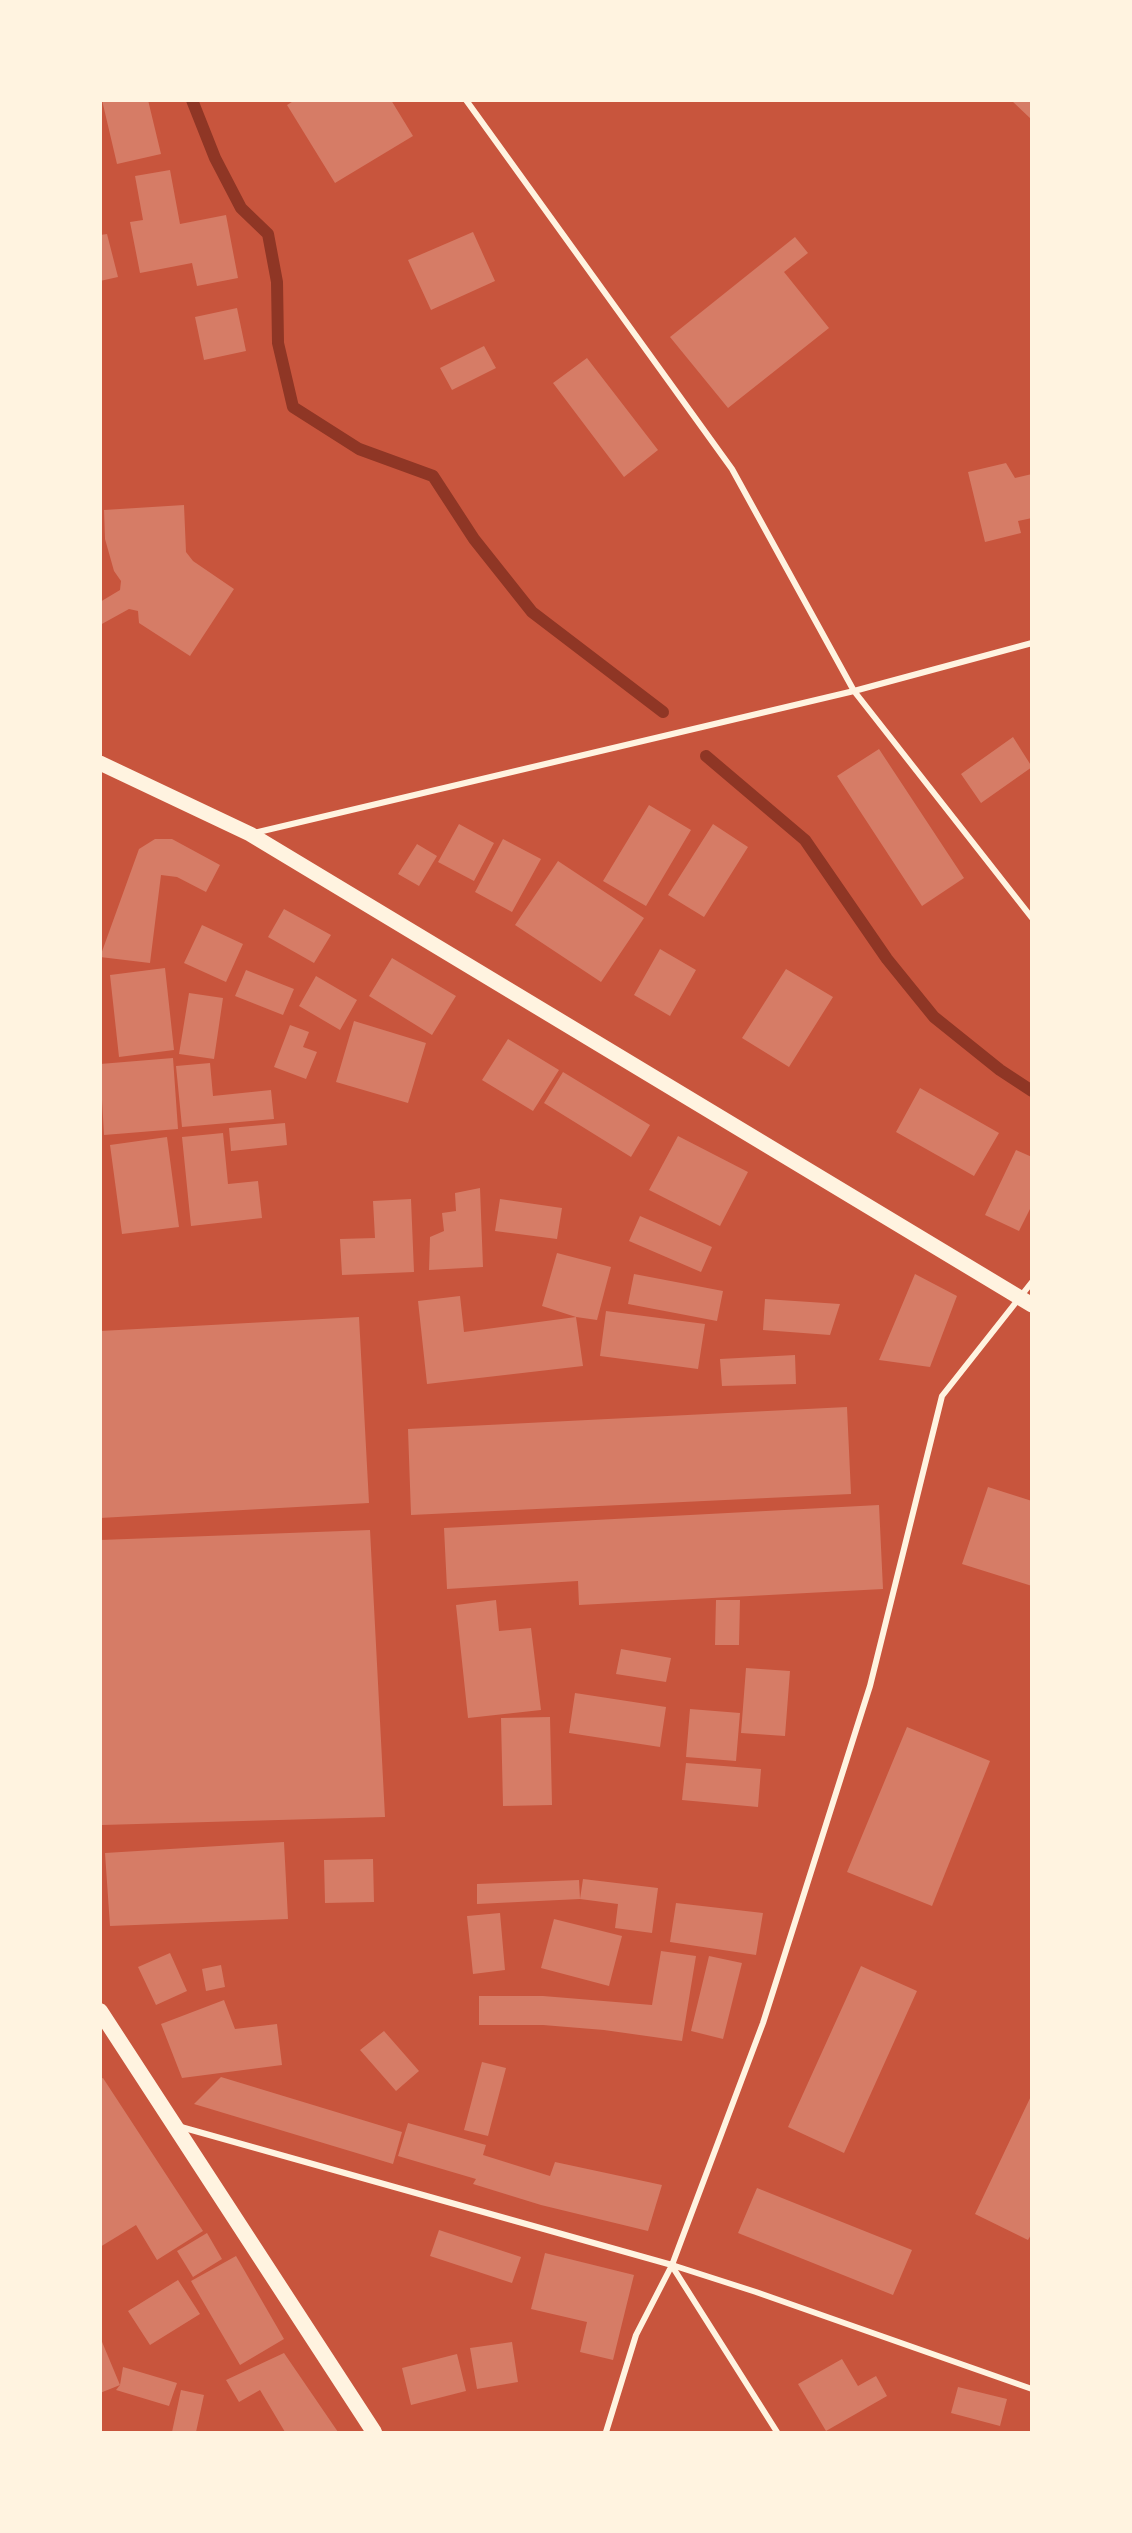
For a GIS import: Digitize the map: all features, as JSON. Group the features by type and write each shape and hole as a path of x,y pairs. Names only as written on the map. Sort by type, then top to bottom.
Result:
{"highway":[{"path":"100,2011 374,2433"}],"main road":[{"path":"100,763 250,834 1025,1301"}],"street":[{"path":"466,100 732,469 854,691 1032,918"},
{"path":"250,834 854,691 1032,643"},
{"path":"606,2433 636,2335 672,2265 764,2023 870,1686 942,1396 1025,1301 1032,1282"},
{"path":"174,2126 672,2265 756,2292 1032,2390"},
{"path":"672,2265 777,2433"}],"building":[{"path":"102,100 148,100 161,154 117,164"},
{"path":"295,100 391,100 413,136 335,183 287,105"},
{"path":"1011,100 1032,100 1032,120"},
{"path":"170,170 180,224 226,215 238,278 197,286 192,263 140,273 130,222 143,220 135,176"},
{"path":"473,232 495,281 431,310 408,260"},
{"path":"107,234 118,277 100,281 100,235"},
{"path":"795,237 808,253 784,272 829,328 728,408 670,337"},
{"path":"237,308 246,351 204,360 195,317"},
{"path":"484,346 496,368 452,390 440,368"},
{"path":"587,358 658,450 624,477 553,383"},
{"path":"1006,463 1015,478 1032,474 1032,518 1018,521 1021,533 985,542 968,472"},
{"path":"184,505 186,552 193,561 234,589 190,656 139,623 138,611 129,609 100,625 100,602 120,590 121,581 114,571 105,539 104,510"},
{"path":"1013,737 1032,767 981,803 961,774"},
{"path":"879,749 964,878 922,906 837,776"},
{"path":"649,805 691,830 646,906 603,881"},
{"path":"459,824 494,843 474,881 438,862"},
{"path":"713,824 748,847 704,917 668,895"},
{"path":"155,839 172,839 220,865 206,892 177,877 161,875 150,963 100,957 139,849"},
{"path":"503,839 541,859 512,912 475,892"},
{"path":"417,844 437,856 419,886 398,874"},
{"path":"558,861 644,918 601,982 515,925"},
{"path":"284,909 331,935 314,963 268,937"},
{"path":"202,925 243,944 226,982 184,963"},
{"path":"660,949 696,970 670,1016 634,995"},
{"path":"392,958 456,996 432,1035 369,996"},
{"path":"165,968 174,1050 119,1057 110,975"},
{"path":"786,969 833,997 789,1067 742,1038"},
{"path":"246,970 294,989 283,1015 235,996"},
{"path":"316,976 357,1000 340,1030 299,1006"},
{"path":"189,993 223,998 214,1059 179,1054"},
{"path":"354,1021 426,1043 408,1103 336,1082"},
{"path":"290,1025 309,1032 303,1047 317,1052 306,1079 274,1067"},
{"path":"508,1039 559,1070 533,1111 482,1080"},
{"path":"173,1058 178,1129 104,1135 100,1064"},
{"path":"210,1063 213,1096 271,1090 274,1119 182,1127 176,1066"},
{"path":"563,1072 650,1125 631,1157 544,1103"},
{"path":"920,1088 999,1133 974,1176 896,1132"},
{"path":"285,1123 287,1145 231,1151 229,1128"},
{"path":"223,1133 228,1184 258,1181 262,1218 191,1226 182,1137"},
{"path":"678,1136 748,1172 720,1226 649,1190"},
{"path":"167,1137 179,1227 122,1234 110,1145"},
{"path":"1016,1150 1032,1157 1032,1205 1019,1231 985,1215"},
{"path":"480,1188 483,1267 429,1270 430,1237 444,1231 442,1213 456,1211 455,1193"},
{"path":"411,1199 414,1272 342,1275 340,1239 375,1238 373,1201"},
{"path":"500,1199 562,1208 557,1239 495,1231"},
{"path":"640,1216 712,1247 701,1272 629,1241"},
{"path":"557,1253 611,1267 597,1320 576,1317 542,1306"},
{"path":"634,1274 723,1291 717,1321 628,1304"},
{"path":"915,1274 957,1296 930,1367 879,1360"},
{"path":"460,1296 464,1332 576,1317 583,1366 427,1384 418,1301"},
{"path":"765,1299 840,1304 830,1335 763,1330"},
{"path":"606,1311 705,1324 698,1369 600,1356"},
{"path":"359,1317 369,1503 100,1518 100,1331"},
{"path":"795,1355 796,1384 722,1386 720,1359"},
{"path":"847,1407 851,1494 411,1515 408,1429"},
{"path":"988,1487 1032,1501 1032,1586 962,1564"},
{"path":"879,1505 883,1589 579,1605 578,1581 447,1589 444,1528"},
{"path":"370,1530 385,1817 102,1825 100,1540"},
{"path":"496,1600 499,1631 531,1628 541,1710 468,1718 456,1605"},
{"path":"716,1600 740,1600 739,1645 715,1645"},
{"path":"621,1649 671,1658 666,1682 616,1674"},
{"path":"746,1668 790,1671 785,1736 741,1733"},
{"path":"575,1693 666,1707 660,1747 569,1733"},
{"path":"690,1709 740,1713 736,1761 686,1757"},
{"path":"550,1717 552,1805 503,1806 501,1718"},
{"path":"907,1727 990,1761 932,1906 847,1872"},
{"path":"686,1763 761,1769 758,1807 682,1800"},
{"path":"284,1842 288,1919 110,1926 105,1853"},
{"path":"373,1859 374,1902 325,1903 324,1860"},
{"path":"583,1879 658,1888 652,1933 615,1928 618,1904 580,1899"},
{"path":"579,1880 580,1899 477,1904 477,1884"},
{"path":"676,1903 763,1913 756,1955 670,1942"},
{"path":"500,1913 505,1970 473,1974 467,1916"},
{"path":"554,1919 622,1936 609,1986 541,1968"},
{"path":"661,1951 696,1956 682,2041 604,2030 543,2025 479,2025 479,1996 543,1996 652,2005"},
{"path":"170,1953 187,1991 156,2005 138,1967"},
{"path":"709,1956 742,1963 723,2039 691,2031"},
{"path":"221,1965 225,1987 206,1991 202,1969"},
{"path":"861,1966 917,1991 844,2153 788,2127"},
{"path":"224,2000 235,2029 277,2024 282,2065 182,2078 161,2024"},
{"path":"384,2031 419,2071 396,2091 360,2050"},
{"path":"482,2062 506,2068 488,2136 464,2130"},
{"path":"221,2077 402,2132 393,2164 194,2104"},
{"path":"103,2078 203,2231 157,2260 136,2225 100,2247 100,2079"},
{"path":"1032,2094 1032,2233 1028,2240 975,2214"},
{"path":"408,2123 486,2145 483,2155 550,2176 555,2162 662,2185 648,2231 541,2205 473,2184 476,2179 398,2156"},
{"path":"757,2188 912,2250 893,2295 738,2233"},
{"path":"439,2230 521,2257 512,2283 430,2256"},
{"path":"207,2233 222,2259 193,2277 177,2251"},
{"path":"545,2253 634,2275 613,2360 580,2352 587,2322 531,2309"},
{"path":"236,2256 284,2339 240,2365 191,2281"},
{"path":"178,2280 200,2314 150,2345 128,2311"},
{"path":"100,2337 120,2385 100,2393"},
{"path":"512,2342 518,2382 477,2389 470,2348"},
{"path":"284,2353 338,2432 285,2432 260,2390 239,2402 226,2380"},
{"path":"457,2354 466,2391 411,2405 402,2368"},
{"path":"842,2359 858,2386 876,2376 887,2396 826,2431 798,2384"},
{"path":"123,2367 177,2383 169,2406 116,2390 120,2385"},
{"path":"958,2387 1007,2399 1000,2426 951,2413"},
{"path":"181,2390 204,2395 196,2432 172,2432"}],"waterway":[{"path":"192,100 215,158 241,208 268,234 277,282 278,343 293,407 359,449 433,476 474,539 532,612 663,712"},
{"path":"706,756 805,840 887,959 934,1017 1000,1070 1032,1091"}]}
